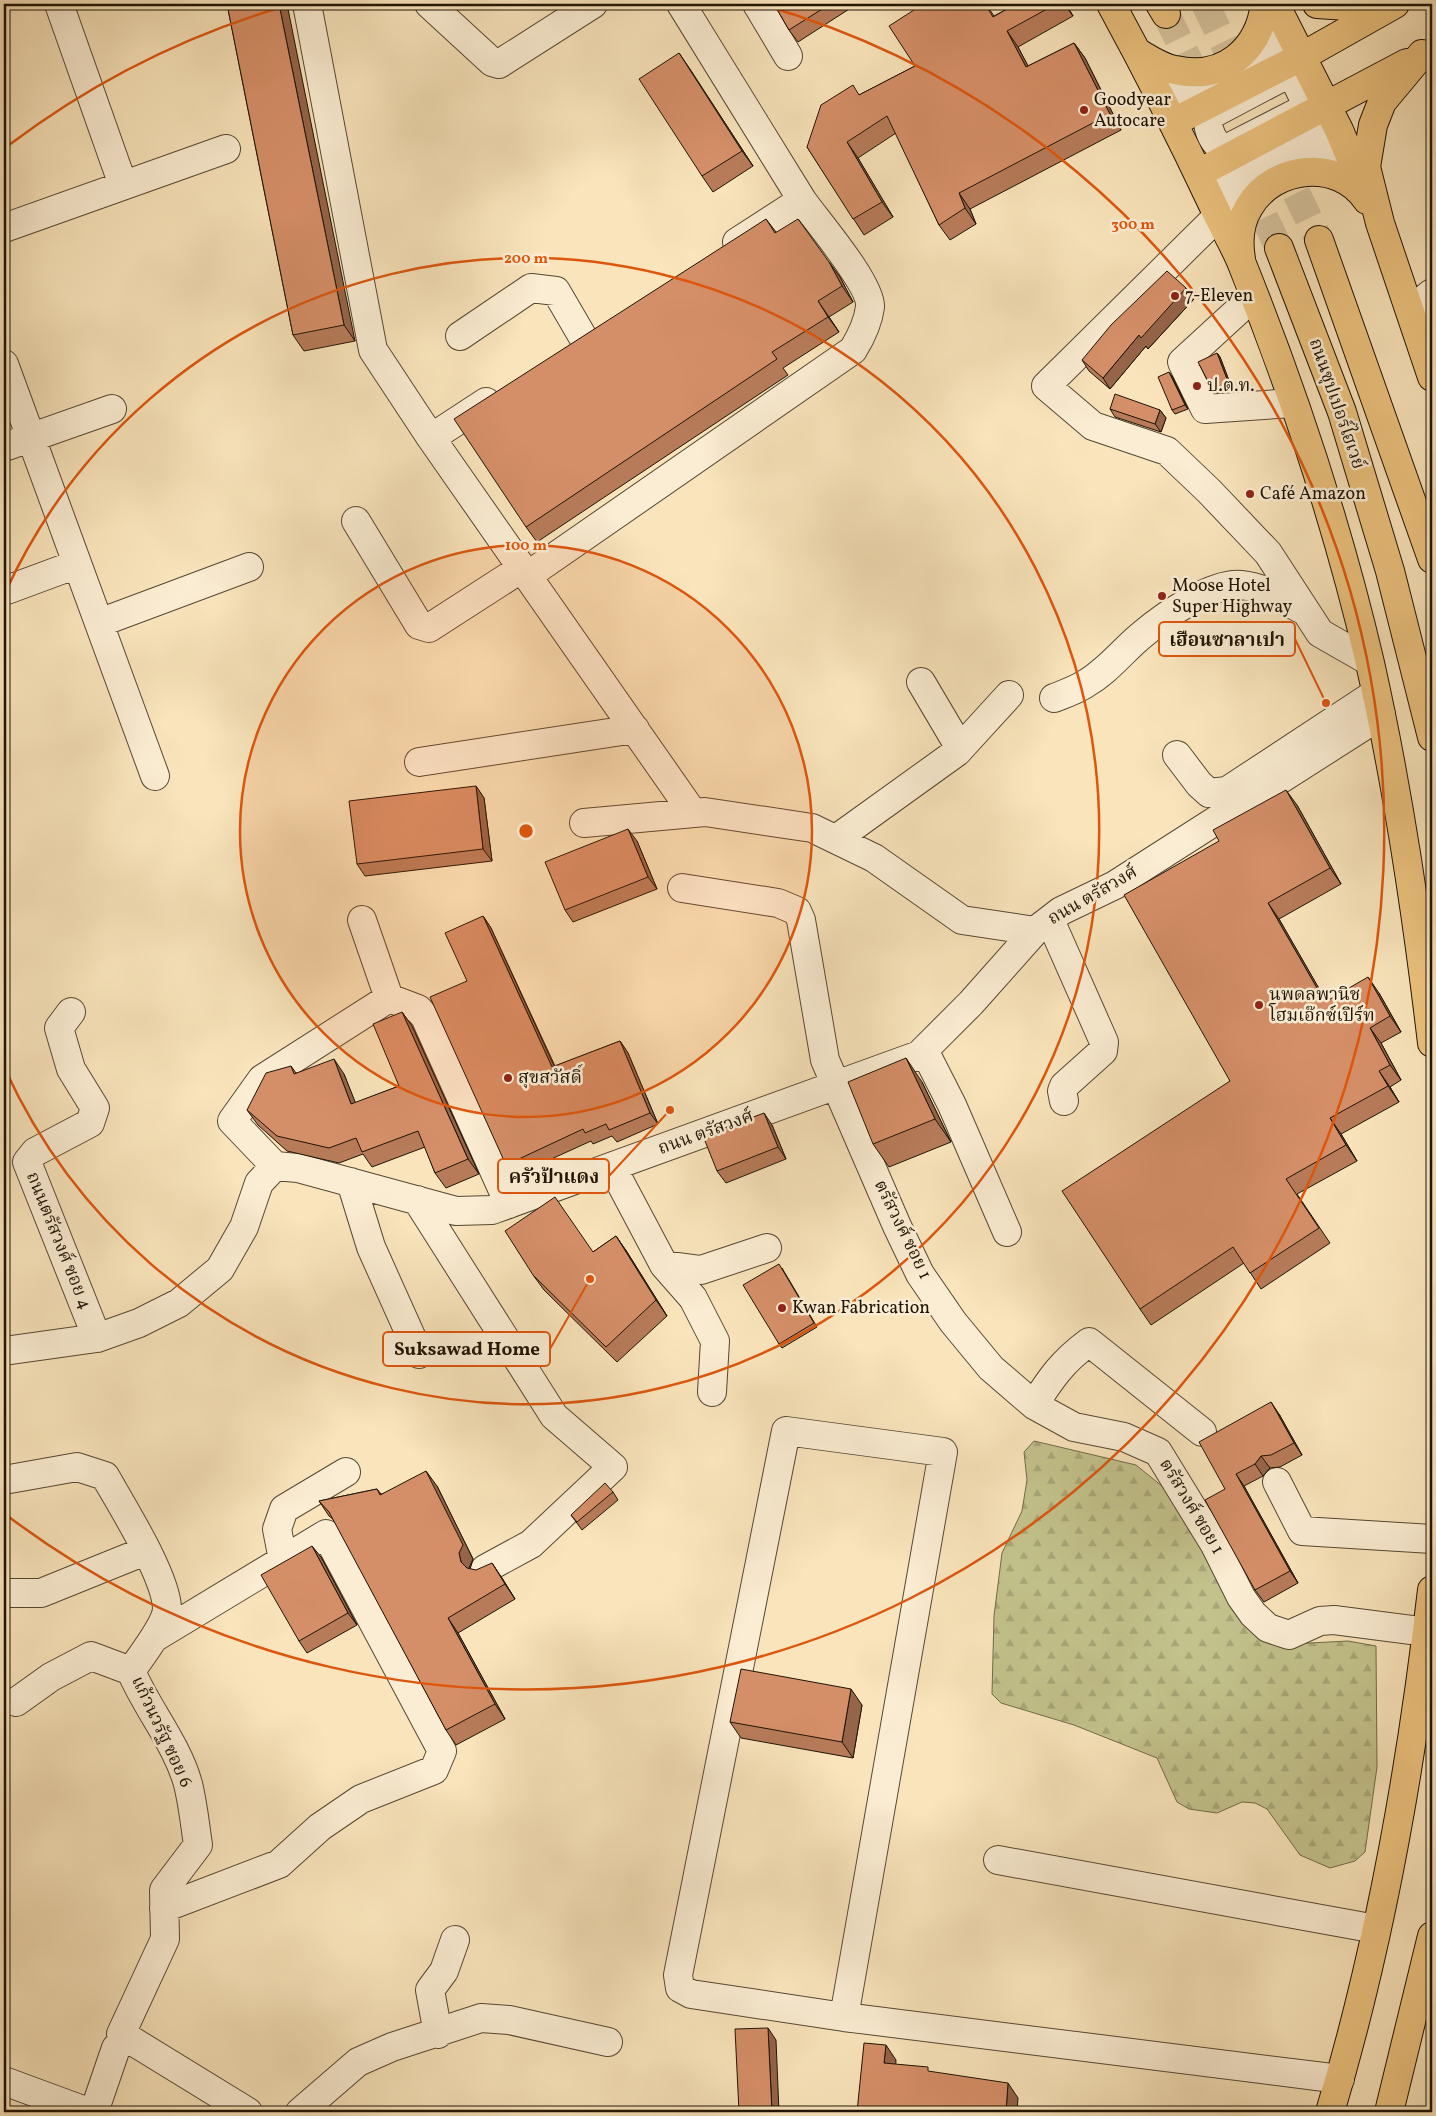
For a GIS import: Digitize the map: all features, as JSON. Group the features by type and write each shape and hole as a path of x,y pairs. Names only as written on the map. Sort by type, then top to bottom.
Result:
{"main road":[{"path":"1111,4 1199,173 1226,211 1241,262 1293,403 1346,572 1369,661 1403,830 1420,942 1432,1043"},
{"path":"1137,52 1174,70 1192,73 1211,71 1228,64 1244,52 1255,38 1263,20 1265,4"},
{"path":"1275,4 1301,57 1316,104 1377,216"},
{"path":"1317,4 1363,7 1377,4"},
{"path":"1174,122 1301,57 1395,4"},
{"path":"1199,173 1316,104 1427,51"},
{"path":"1427,51 1382,102 1373,125 1366,167 1377,216 1411,310 1432,377"},
{"path":"1241,262 1240,233 1249,206 1268,186 1293,173 1312,171 1339,178 1362,193 1377,216"},
{"path":"1319,240 1432,559"},
{"name":"ถนนซุปเปอร์ไฮเวย์","path":"1279,248 1342,412 1390,570 1432,737"},
{"path":"1330,2112 1340,2079 1376,1929 1403,1784 1432,1590"},
{"path":"1389,2112 1432,1936"}],"street":[{"path":"59,4 123,186"},
{"path":"307,4 373,350 431,438 693,813"},
{"path":"429,4 492,62 499,64 593,4"},
{"path":"356,521 419,625 429,628 524,572 853,350 863,332 870,305 861,281 802,200 681,4"},
{"path":"758,4 788,56"},
{"path":"4,228 226,149"},
{"path":"718,254 802,200"},
{"path":"1226,211 1046,386 1093,426 1167,452 1210,491 1268,553 1320,633 1369,661"},
{"path":"460,336 531,288 556,291 584,339"},
{"path":"1411,310 1432,293"},
{"path":"1254,296 1182,362 1206,409 1293,403"},
{"path":"560,355 610,323"},
{"path":"4,364 155,776"},
{"path":"431,438 504,391"},
{"path":"4,448 112,409"},
{"path":"4,591 77,564"},
{"path":"99,623 249,567"},
{"path":"1054,698 1084,685 1109,667 1143,634 1186,604 1215,590 1241,585 1274,594 1306,612"},
{"path":"921,682 960,748"},
{"path":"836,839 960,748 1009,695"},
{"path":"1178,755 1199,784 1209,793 1226,791 1378,704"},
{"name":"ถนน ตรัสวงศ์","path":"275,1166 298,1168 456,1211 492,1210 919,1055 1043,926 1061,911 1115,885 1378,704"},
{"path":"419,762 634,729"},
{"path":"584,823 705,812 812,828 874,858 962,920 1043,926 1104,1042 1103,1051 1064,1086 1064,1101"},
{"name":"ตรัสวงศ์ ซอย 1","path":"682,888 778,903 797,911 801,920 825,1060 836,1086 920,1274 953,1322 991,1368 1034,1405 1074,1427 1124,1437 1158,1452 1215,1545 1241,1597 1253,1614 1268,1628 1289,1635 1320,1621 1334,1620 1427,1632"},
{"path":"362,920 389,998 418,1010 425,1017 509,1204"},
{"path":"4,1351 97,1338 139,1323 179,1303 220,1269 244,1227 259,1183 275,1166 232,1121 262,1078 389,998"},
{"name":"ถนนตรัสวงศ์ ซอย 4","path":"71,1012 59,1028 70,1069 95,1108 90,1123 35,1152 26,1162 97,1338"},
{"path":"924,1050 952,1105 1007,1232"},
{"path":"612,1167 664,1265 693,1298 715,1341 712,1392"},
{"path":"352,1182 371,1247 419,1354"},
{"path":"416,1200 554,1416 614,1467 531,1544 485,1569"},
{"path":"664,1265 701,1270 767,1248"},
{"path":"1034,1405 1053,1374 1070,1356 1089,1342 1202,1432"},
{"path":"844,2018 943,1452 786,1431 678,1975 680,1988 691,1994 844,2018 1340,2079"},
{"name":"แก้วนวรัฐ ซอย 6","path":"4,1480 77,1467 105,1476 161,1582 167,1610 154,1638 131,1671 141,1696 168,1740 188,1783 198,1845 164,1890 165,1939 121,2034 248,2112"},
{"path":"283,1560 276,1529 284,1509 346,1472"},
{"path":"1277,1482 1302,1532 1432,1539"},
{"path":"154,1638 326,1534 442,1751 434,1770 361,1799 320,1827 279,1864 164,1908"},
{"path":"4,1593 41,1593 146,1551"},
{"path":"16,1702 51,1677 91,1656 131,1671"},
{"path":"998,1860 1376,1929"},
{"path":"438,2034 430,1990 444,1971 455,1940"},
{"path":"300,2112 358,2062 392,2047 490,2017 608,2042"},
{"path":"94,2112 116,2048"},
{"path":"4,2082 88,2112"}],"green space":[{"path":"1034,1441 1136,1465 1168,1491 1291,1644 1348,1641 1376,1646 1377,1767 1365,1852 1355,1861 1330,1868 1300,1855 1267,1809 1255,1803 1242,1802 1217,1813 1189,1809 1177,1802 1157,1758 1074,1725 1001,1703 992,1694 994,1616 1002,1553 1022,1511 1027,1480 1024,1452"}],"building":[{"path":"227,4 279,4 344,325 293,335"},
{"path":"774,4 830,4 789,30"},
{"path":"909,4 985,4 993,17 1016,4 1056,4 1007,31 1026,67 1074,43 1110,114 959,193 965,208 939,225 887,116 847,142 882,202 853,219 807,147 821,105 853,85 859,95 915,66 889,26 914,10"},
{"path":"679,53 742,151 702,176 639,79"},
{"path":"766,219 775,233 798,219 829,262 842,286 818,301 828,317 772,352 777,359 526,527 454,419"},
{"path":"1167,271 1186,288 1141,338 1139,335 1103,378 1082,360 1111,325"},
{"path":"1217,353 1230,387 1212,389 1198,362"},
{"path":"1169,372 1185,405 1172,410 1158,377"},
{"path":"1115,394 1160,410 1155,424 1110,409"},
{"path":"476,786 483,849 357,864 349,801"},
{"path":"1286,790 1330,868 1268,903 1325,1002 1368,977 1390,1016 1370,1028 1390,1065 1379,1071 1388,1086 1330,1118 1346,1145 1286,1179 1319,1228 1250,1273 1233,1247 1140,1309 1062,1191 1230,1081 1124,895 1219,841 1213,830"},
{"path":"628,829 648,877 565,910 545,862"},
{"name":"สุขสวัสดิ์","path":"483,916 552,1067 620,1041 650,1113 609,1130 606,1124 585,1133 583,1129 506,1165 430,997 467,981 445,933"},
{"path":"402,1012 468,1159 435,1173 418,1131 362,1152 356,1138 329,1148 277,1136 247,1110 266,1073 291,1066 294,1074 334,1059 351,1104 399,1086 373,1024"},
{"path":"906,1058 935,1119 873,1144 848,1082"},
{"path":"764,1113 778,1147 717,1171 703,1136"},
{"path":"555,1197 593,1252 616,1236 656,1300 606,1347 533,1275 505,1231"},
{"name":"Kwan Fabrication","path":"779,1264 814,1323 779,1344 743,1285"},
{"path":"1271,1402 1294,1443 1271,1455 1261,1456 1255,1464 1236,1474 1290,1571 1255,1590 1205,1500 1225,1489 1199,1442"},
{"path":"426,1471 463,1545 459,1553 461,1562 467,1568 476,1570 492,1563 505,1584 448,1618 495,1704 446,1730 329,1512 319,1501 377,1489 380,1495"},
{"path":"605,1483 613,1492 577,1522 571,1515"},
{"path":"312,1546 348,1613 299,1641 261,1575"},
{"path":"741,1669 851,1689 842,1742 730,1722"},
{"path":"768,2028 772,2112 739,2112 735,2029"},
{"path":"864,2043 886,2045 884,2063 928,2067 928,2071 1008,2083 1006,2112 857,2112"}],"tunnel":[{"path":"1205,4 1319,240"},
{"path":"1166,14 1204,92"},
{"path":"1246,180 1279,248"}],"place":[{"name":"Goodyear Autocare","path":"1084,110"},
{"name":"7-Eleven","path":"1175,296"},
{"name":"ป.ต.ท.","path":"1197,386"},
{"name":"Café Amazon","path":"1250,494"},
{"name":"Moose Hotel Super Highway","path":"1162,596"},
{"name":"เฮือนซาลาเปา","path":"1326,703"},
{"name":"นพดลพานิช โฮมเอ๊กซ์เปิร์ท","path":"1259,1005"},
{"name":"สุขสวัสดิ์","path":"508,1078"},
{"name":"ครัวป้าแดง","path":"670,1110"},
{"name":"Suksawad Home","path":"590,1279"},
{"name":"Kwan Fabrication","path":"782,1308"}]}
